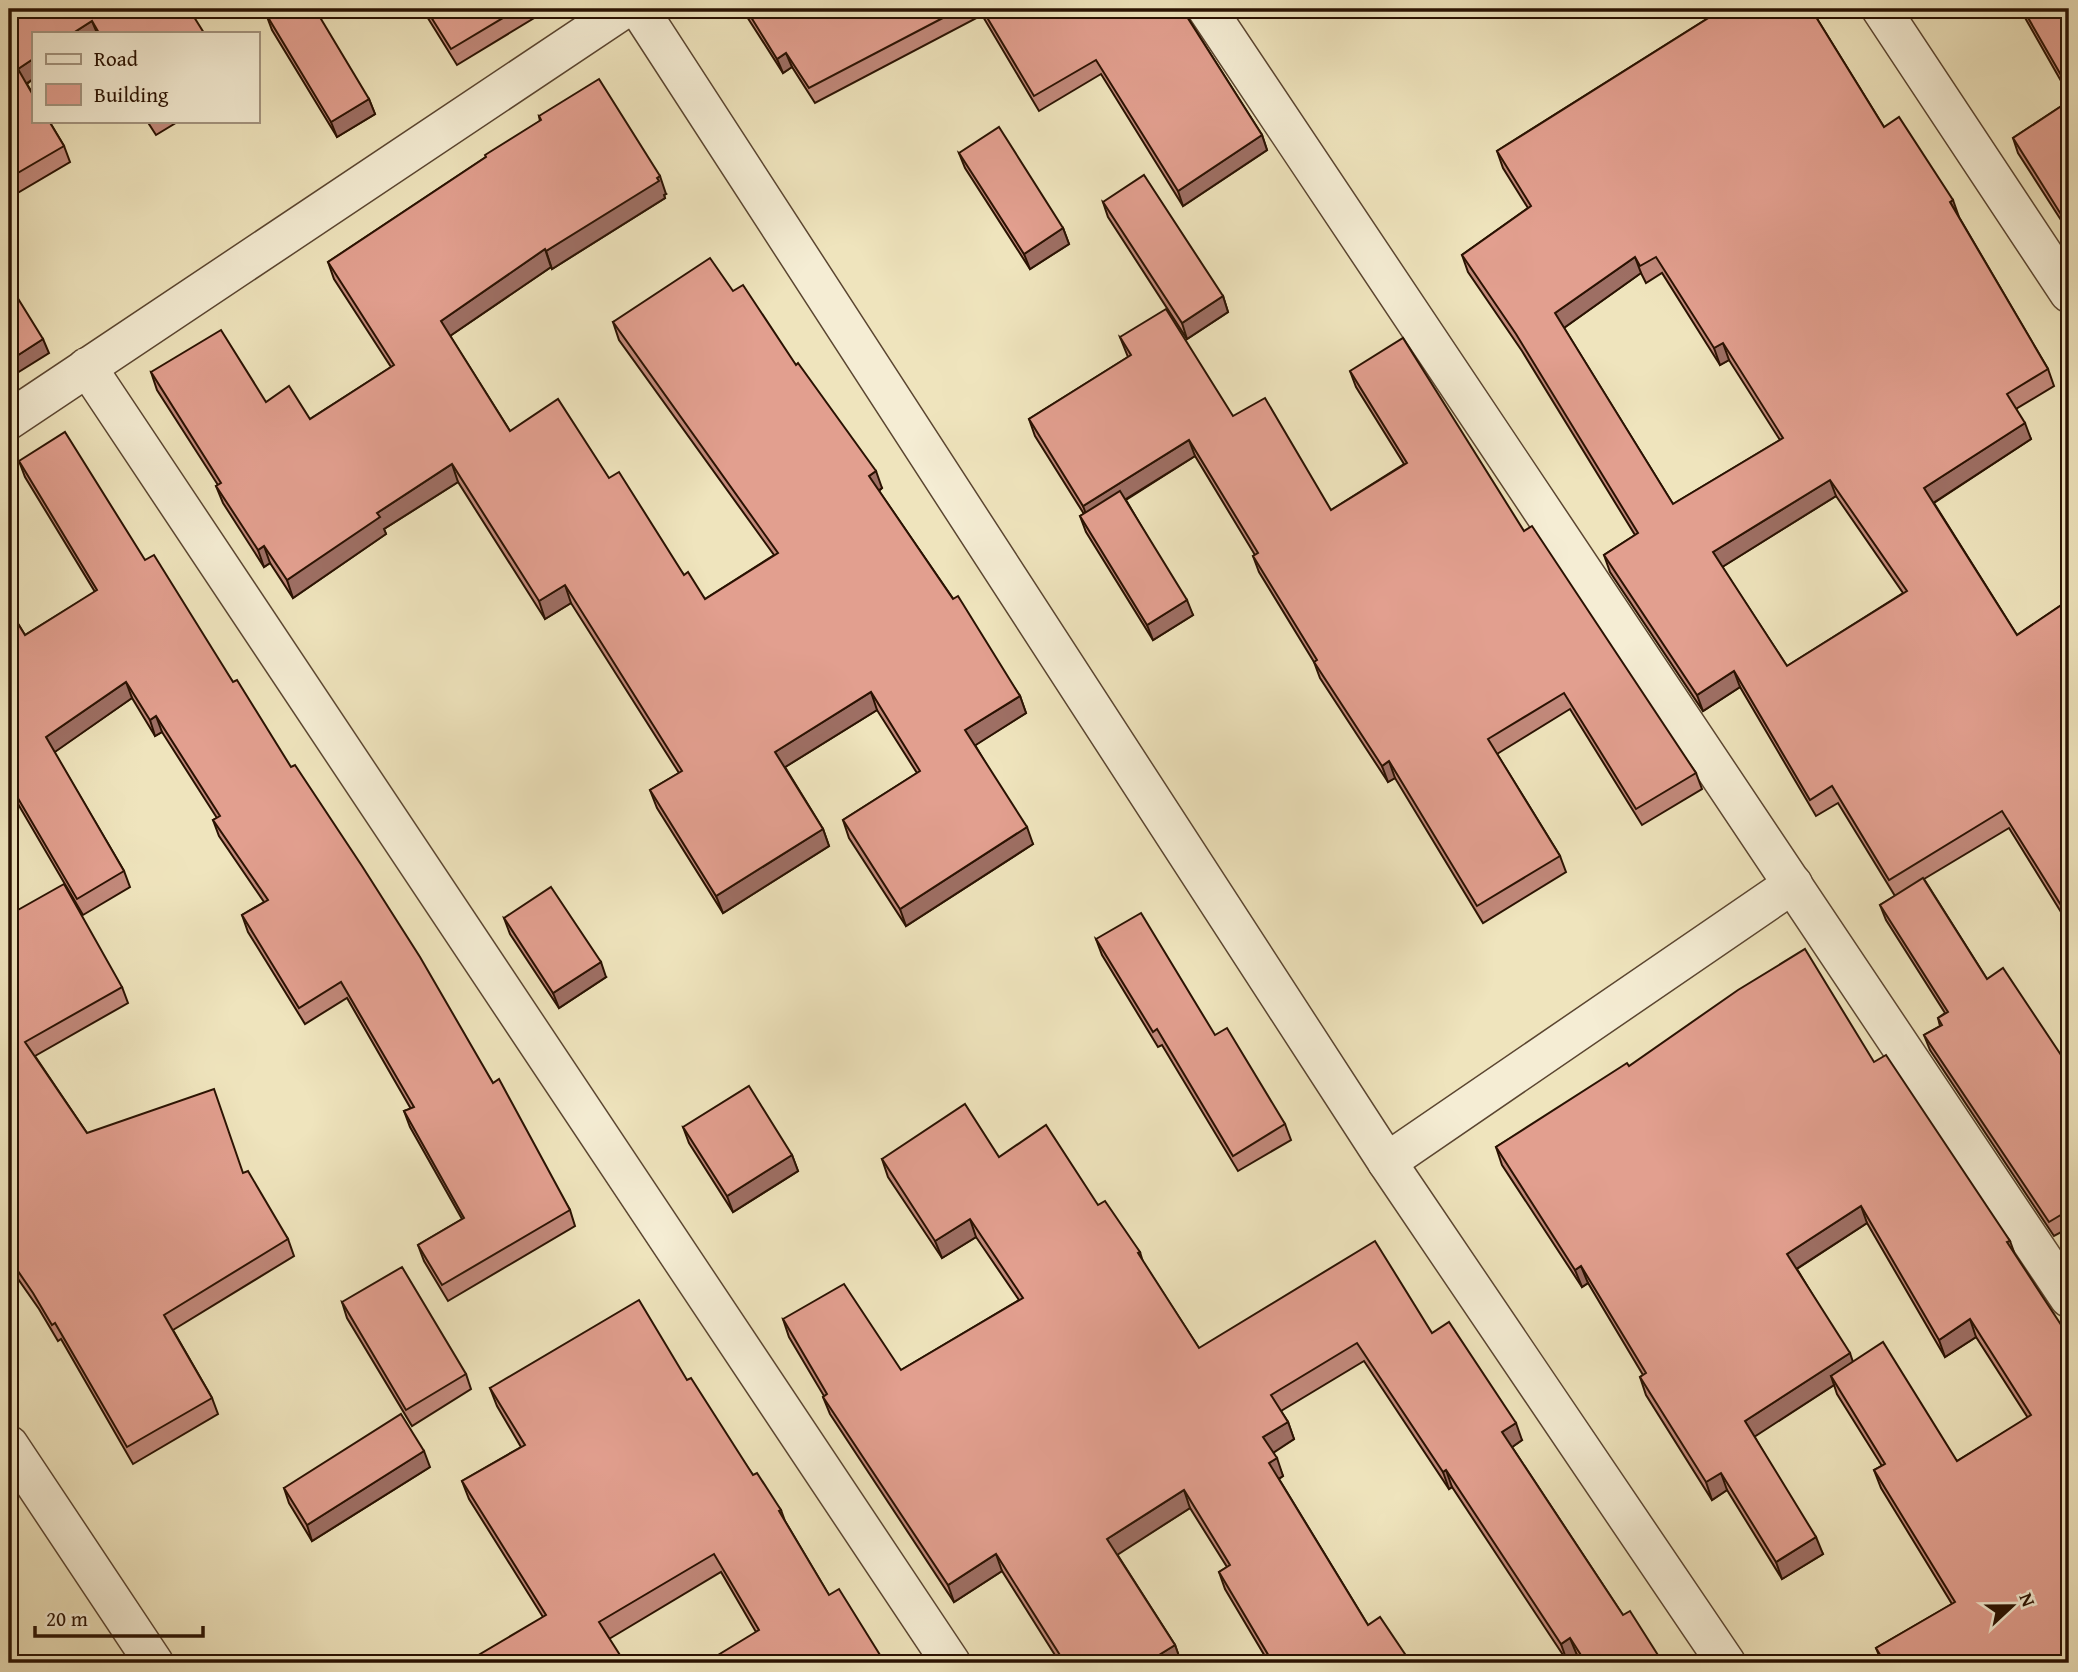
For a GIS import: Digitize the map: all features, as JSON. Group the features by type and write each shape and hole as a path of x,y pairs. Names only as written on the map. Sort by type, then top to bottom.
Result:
{"street":[{"path":"9,419 624,9"},
{"path":"639,9 1387,1161 1726,1663"},
{"path":"1207,9 2069,1298"},
{"path":"1881,9 2069,293"},
{"path":"87,368 951,1663"},
{"path":"1387,1161 1793,884"},
{"path":"9,1445 154,1663"}],"building":[{"path":"9,9 189,9 203,32 98,32 92,21 75,32 32,32 32,60 18,69 32,93 32,122 50,122 64,146 9,178"},
{"path":"275,9 315,9 369,99 331,122 266,14"},
{"path":"426,9 518,9 451,49"},
{"path":"746,9 960,9 809,88 786,53 777,59"},
{"path":"982,9 1182,9 1262,135 1178,191 1096,60 1034,96"},
{"path":"1705,9 1811,9 1884,127 1899,117 1953,200 1950,202 2048,369 2007,394 2025,423 1924,488 2017,635 2069,600 2069,663 2066,666 2069,671 2069,918 2002,811 1889,880 1832,786 1810,800 1734,671 1697,695 1604,555 1638,533 1516,334 1462,255 1531,206 1497,151 1710,17","holes":["1635,257 1640,266 1656,257 1714,348 1723,343 1783,438 1673,504 1555,313","1830,480 1907,591 1787,666 1713,552"]},
{"path":"2023,9 2069,9 2069,89"},
{"path":"599,79 660,176 657,178 659,181 546,251 545,249 441,321 510,431 558,399 609,478 619,472 684,575 688,572 705,599 778,553 613,322 710,258 733,291 743,285 796,365 798,363 876,471 869,476 953,599 958,596 1020,696 965,730 1027,827 900,909 843,820 920,771 871,692 775,752 823,829 716,896 650,790 682,771 565,585 539,601 452,464 377,513 380,517 287,580 264,546 258,550 216,486 221,483 151,372 221,330 266,402 289,386 310,419 394,365 328,262 541,120 539,116"},
{"path":"2069,101 2069,216 2067,213 2062,216 2013,138"},
{"path":"999,127 1063,228 1024,254 959,153"},
{"path":"1144,175 1223,296 1182,323 1103,202"},
{"path":"9,284 43,339 9,361"},
{"path":"1166,309 1233,416 1265,398 1331,510 1407,463 1350,371 1403,338 1524,531 1532,526 1696,773 1636,809 1564,693 1488,739 1560,856 1477,906 1389,761 1382,766 1314,662 1317,660 1253,556 1258,553 1189,440 1083,506 1029,419 1131,355 1120,337"},
{"path":"65,432 145,560 154,555 233,682 237,680 291,767 295,765 362,866 420,957 493,1083 499,1079 570,1210 442,1285 418,1245 464,1218 404,1111 414,1107 341,982 299,1008 242,915 268,900 213,820 220,816 156,716 150,720 126,682 46,737 124,871 77,899 9,783 9,609 25,635 97,590 19,461"},
{"path":"1120,491 1187,600 1147,625 1080,516"},
{"path":"1923,878 1987,979 2003,968 2069,1067 2069,1210 2049,1222 1924,1035 1942,1025 1938,1018 1948,1012 1880,905"},
{"path":"64,884 122,987 25,1042 87,1133 214,1089 243,1173 248,1171 288,1239 164,1315 212,1398 127,1447 55,1323 52,1325 9,1258 9,915"},
{"path":"551,887 601,962 553,993 504,918"},
{"path":"1141,913 1215,1035 1227,1028 1285,1124 1233,1156 1157,1029 1153,1032 1096,939"},
{"path":"1805,949 1874,1062 1886,1055 2010,1241 2007,1242 2069,1337 2069,1663 1885,1663 1876,1648 1955,1602 1874,1470 1885,1464 1831,1376 1883,1342 1957,1461 2031,1415 1970,1319 1939,1340 1861,1206 1787,1254 1850,1353 1745,1421 1816,1537 1776,1562 1721,1473 1706,1482 1640,1377 1646,1373 1581,1266 1575,1270 1496,1147 1627,1063 1629,1066 1738,990"},
{"path":"749,1086 792,1155 727,1196 683,1127"},
{"path":"965,1104 999,1157 1046,1125 1098,1205 1105,1201 1140,1252 1138,1253 1199,1348 1375,1241 1432,1333 1449,1322 1516,1423 1502,1432 1623,1615 1630,1611 1663,1663 1586,1663 1570,1638 1561,1644 1446,1470 1443,1472 1357,1343 1271,1395 1288,1422 1263,1437 1277,1458 1269,1463 1368,1625 1380,1617 1411,1663 1273,1663 1219,1572 1230,1565 1184,1490 1107,1539 1175,1645 1146,1663 1065,1663 996,1554 948,1585 823,1397 827,1394 783,1319 844,1284 901,1370 1023,1298 970,1219 935,1241 882,1159"},
{"path":"402,1267 466,1374 406,1410 342,1302"},
{"path":"639,1300 687,1380 691,1378 753,1475 757,1473 781,1510 779,1511 829,1595 839,1589 885,1663 705,1663 759,1630 714,1554 599,1622 625,1663 465,1663 546,1615 462,1481 525,1445 490,1388"},
{"path":"401,1414 424,1451 307,1525 284,1488"}]}
